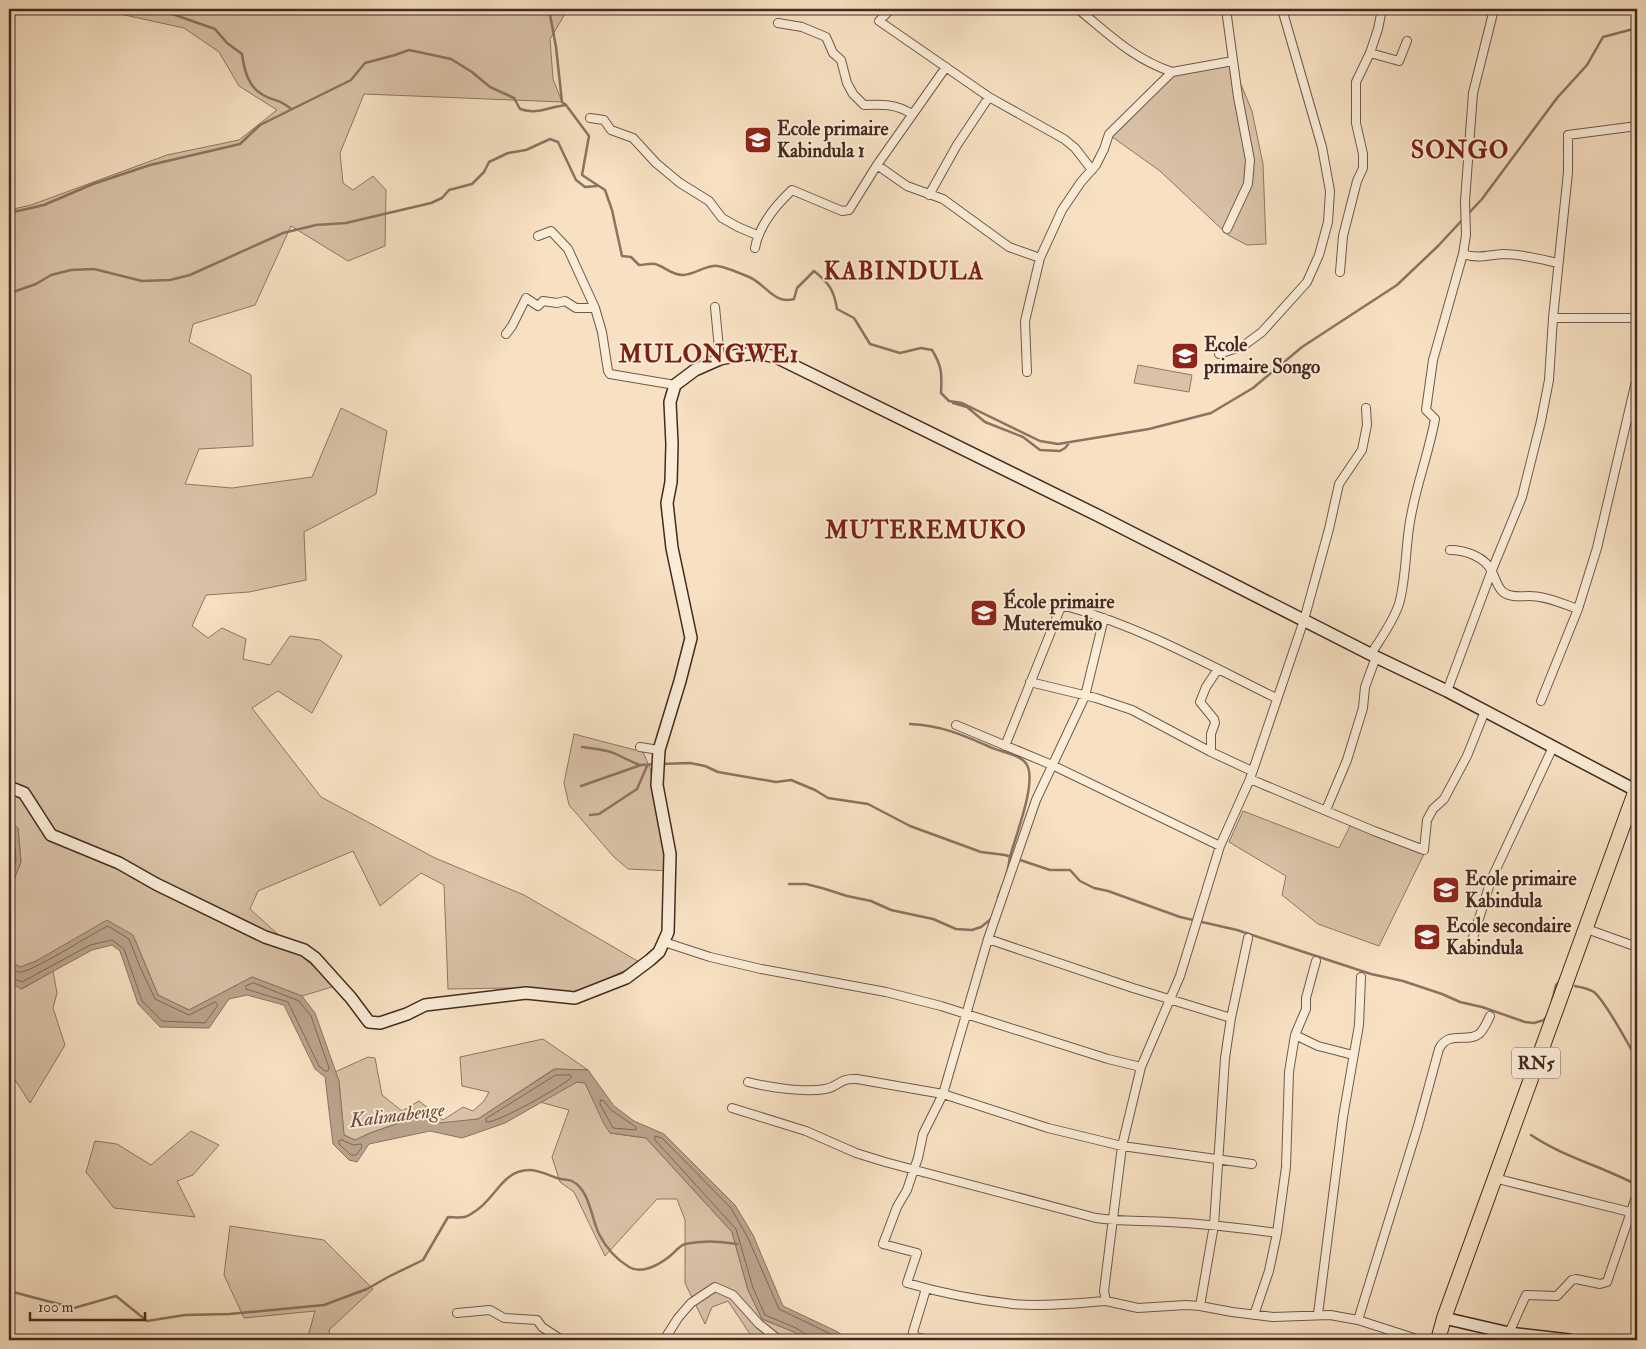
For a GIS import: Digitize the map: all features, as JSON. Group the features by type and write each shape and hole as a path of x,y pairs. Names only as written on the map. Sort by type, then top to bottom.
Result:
{"highway":[{"name":"RN5","path":"1438,1340 1444,1318 1584,928 1637,790"}],"street":[{"path":"891,9 878,21 989,97 1064,139 1076,148 1092,170"},
{"path":"1078,9 1130,52 1153,65 1172,72 1233,61"},
{"path":"1227,229 1248,184 1250,160 1226,10 1236,9"},
{"path":"1219,354 1243,346 1262,332 1307,282 1319,256 1328,222 1330,191 1322,148 1282,9"},
{"path":"1340,272 1343,236 1357,181 1363,168 1363,154 1356,123 1356,82 1370,53 1382,9"},
{"path":"1326,810 1346,760 1363,708 1364,687 1374,656 1398,605 1403,584 1410,517 1431,444 1435,419 1426,410 1433,360 1464,254 1473,93 1494,9"},
{"path":"778,23 802,27 826,37 833,53 840,60 847,83 853,94 864,105 887,104 912,114"},
{"path":"1370,53 1399,61 1407,40"},
{"path":"755,248 757,234 778,203 792,190 842,211 849,210 877,165 946,67"},
{"path":"1027,372 1025,321 1040,258 1062,210 1101,157 1109,134 1172,72"},
{"path":"929,195 957,145 989,97"},
{"path":"590,118 604,120 611,130 634,138 656,163 680,183 709,201 722,218 738,227 757,234"},
{"path":"1446,691 1522,497 1532,459 1549,380 1558,262 1568,172 1568,135 1637,126"},
{"path":"877,165 907,186 943,199 1009,247 1040,258"},
{"path":"538,236 551,231 570,254 595,308 602,332 610,374 675,385"},
{"path":"1464,254 1483,258 1502,254 1518,255 1558,262"},
{"path":"506,334 526,298 538,306 543,301 557,303 565,301 576,308 595,308"},
{"path":"715,307 720,359"},
{"path":"1553,318 1637,318"},
{"path":"9,787 24,793 51,835 119,863 156,884 265,937 304,950 315,958 351,998 369,1022 380,1023 407,1014 425,1005 517,994 526,993 575,998 626,978 659,952 668,932 670,854 657,784 659,750 691,638 672,548 667,503 671,482 670,402 675,385 695,370 720,359 757,353 776,356 1446,691 1637,790"},
{"path":"1541,701 1578,609 1597,548 1637,377"},
{"path":"1106,1301 1104,1291 1122,1146 1141,1067 1180,976 1220,846 1251,775 1304,620 1330,529 1339,484 1362,450 1367,425 1366,408"},
{"path":"1450,550 1457,550 1478,557 1486,562 1492,570 1496,582 1505,593 1519,597 1535,596 1578,609"},
{"path":"1005,746 1060,609 1063,607 1069,607 1104,618 1144,634 1276,698"},
{"path":"1104,618 1085,696 1033,808 988,939 943,1094 923,1134 914,1171 883,1244 917,1253 906,1283 926,1289 1014,1304 1106,1301 1138,1308 1186,1304 1254,1315 1291,1317 1318,1314 1358,1320 1420,1340"},
{"path":"1211,752 1211,734 1215,723 1214,719 1200,702 1206,687 1218,669"},
{"path":"1030,682 1132,710 1251,775 1326,810 1424,850 1427,820 1433,809 1444,799 1467,756 1485,711"},
{"path":"956,725 1052,765 1220,846"},
{"path":"640,747 659,750"},
{"path":"1472,941 1491,880 1553,747"},
{"path":"1584,928 1637,947"},
{"path":"1200,1306 1214,1225 1225,1058 1231,1018 1248,938"},
{"path":"988,939 1231,1018"},
{"path":"664,942 710,957 761,969 886,992 966,1014 1108,1059 1141,1067"},
{"path":"1254,1315 1269,1270 1277,1233 1286,1167 1289,1072 1295,1035 1306,1010 1306,998 1316,961"},
{"path":"1318,1314 1343,1117 1360,1010 1361,977"},
{"path":"1358,1320 1441,1044 1458,1037 1475,1036 1480,1033 1490,1016"},
{"path":"1295,1035 1318,1046 1352,1055"},
{"path":"748,1082 778,1088 815,1090 830,1088 844,1079 857,1079 943,1094 1048,1128 1122,1146 1252,1164"},
{"path":"732,1108 806,1131 856,1153 914,1171 966,1183 1068,1212 1112,1220 1214,1225 1277,1233"},
{"path":"1494,1178 1630,1212"},
{"path":"1509,1333 1526,1295 1557,1296 1572,1280 1576,1279 1600,1284 1606,1282 1637,1194"},
{"path":"664,1340 678,1318 691,1303 715,1287 733,1294 759,1324 779,1340"},
{"path":"926,1289 913,1332 916,1337 928,1340"},
{"path":"457,1313 490,1310 504,1318 536,1320 542,1327 562,1340"},
{"path":"1444,1318 1509,1333 1569,1340"}],"shaded area":[{"path":"112,9 568,9 550,39 553,79 562,102 364,94 340,153 343,183 353,190 373,176 386,190 385,246 348,261 291,226 255,305 193,324 189,342 251,375 253,446 199,449 185,484 232,488 312,477 341,408 387,431 376,494 304,532 306,580 249,592 206,595 192,626 208,638 222,628 246,639 243,659 270,665 290,636 320,640 342,656 312,713 278,691 252,708 321,797 435,858 524,895 641,963 578,992 508,988 448,989 444,885 421,873 380,906 353,851 258,891 250,909 335,986 302,996 252,977 189,1010 158,995 133,935 36,961 20,968 9,960 9,893 21,862 18,828 9,820 9,210 31,205 167,155 239,140 277,110 239,86 219,52 184,28 120,14"},
{"path":"1232,63 1252,111 1263,164 1266,244 1247,245 1228,235 1160,171 1111,136 1171,75"},
{"path":"1138,365 1192,375 1189,392 1134,383"},
{"path":"574,734 643,752 650,768 671,871 628,869 613,856 569,805 564,783"},
{"path":"1243,811 1339,848 1351,824 1424,854 1379,946 1318,924 1282,895 1286,876 1229,842"},
{"path":"53,971 57,993 53,1008 65,1045 30,1103 12,1075 9,1077 9,981 22,989"},
{"path":"543,1039 588,1070 554,1069 478,1119 439,1124 425,1117 411,1119 355,1140 344,1135 339,1081 335,1072 368,1057 375,1058 382,1095 402,1111 419,1101 443,1120 463,1107 473,1111 484,1101 489,1092 462,1086 460,1057"},
{"path":"577,1082 585,1083 610,1133 646,1138 732,1232 748,1290 762,1319 794,1332 807,1340 754,1340 728,1301 712,1307 705,1324 685,1283 685,1220 677,1199 657,1199 605,1256 574,1192 560,1182 552,1157 569,1110 540,1102"},
{"path":"191,1131 219,1145 193,1175 177,1181 195,1217 114,1208 86,1172 95,1141 117,1144 151,1165"},
{"path":"230,1226 324,1240 373,1289 329,1330 331,1340 307,1340 315,1311 244,1318 224,1275"}],"water":[{"path":"9,820 18,828 21,862 9,893"},
{"path":"107,920 133,935 158,995 189,1010 252,977 302,996 315,1013 339,1081 344,1135 355,1140 411,1119 426,1117 439,1123 478,1119 555,1069 588,1070 614,1106 634,1121 664,1134 735,1205 753,1235 783,1306 838,1332 848,1340 807,1340 794,1332 762,1319 748,1290 732,1232 646,1138 610,1133 585,1083 577,1082 505,1123 462,1138 430,1131 369,1144 357,1162 349,1160 333,1144 325,1077 315,1069 284,1005 247,995 229,999 209,1028 160,1027 138,1004 120,951 112,945 92,950 21,989 9,981 9,960 20,967 36,961"}],"waterway":[{"path":"158,9 215,29 227,43 242,54 250,82 258,92 283,103 291,109"},
{"path":"549,9 556,47 562,102 589,136 582,175 605,190 612,210 622,256 631,257 639,265 655,264 679,275 720,266 755,280 775,297 787,300 794,299 797,288 814,271 830,287 837,309 854,318 870,344 900,353 921,348 932,350 941,370 941,393 949,401 962,403 1040,441 1058,444 1149,429 1211,413 1253,388 1302,347 1397,285 1464,218"},
{"path":"1622,9 1637,16"},
{"path":"1468,214 1482,199 1557,98 1587,65 1603,37 1637,28"},
{"path":"9,213 44,205 93,184 150,165 240,144 260,125 351,80 365,63 409,50 451,59 472,72 490,87 514,98 520,109 538,111 566,105"},
{"path":"9,291 16,291 36,284 51,275 71,270 94,269 142,281 170,280 190,275 283,233 316,225 346,223 431,203 442,198 449,190 472,184 484,172 489,162 508,153 526,150 550,139 558,142 576,180 585,187 597,186"},
{"path":"953,403 967,407 985,422 1023,437 1040,450 1060,451 1070,442"},
{"path":"910,724 931,726 961,735 1020,758 1027,765 1029,773 1027,797 1006,875 998,897"},
{"path":"582,747 614,753 640,765"},
{"path":"661,764 690,763 705,766 718,772 776,782 791,780 815,790 828,798 868,804 910,826 981,852 1005,855 1050,870 1070,870 1080,881 1094,888 1108,891 1180,917 1237,930 1371,974 1403,981 1460,1002 1482,1007 1525,1022 1534,1023 1545,1018"},
{"path":"581,786 641,765 656,764"},
{"path":"590,815 599,814 637,789 647,766"},
{"path":"789,884 806,884 871,901 891,910 933,919 956,929 972,930 981,927 991,919"},
{"path":"1552,1001 1556,985 1559,982"},
{"path":"1575,986 1594,992 1599,997 1637,1059"},
{"path":"1531,1135 1555,1149 1633,1183 1635,1193"},
{"path":"9,1291 74,1308 116,1296 147,1321 185,1315 229,1314 324,1305 367,1289 423,1260 448,1217 465,1217 469,1215 481,1207 505,1180 520,1171 529,1170 559,1179 570,1180 578,1185 583,1191 596,1227 605,1244 620,1260 634,1269 651,1268 685,1244 711,1241 737,1244"}],"place":[{"name":"Ecole primaire Kabindula 1","path":"758,140"},
{"name":"Ecole primaire Songo","path":"1185,356"},
{"name":"École primaire Muteremuko","path":"984,613"},
{"name":"Ecole primaire Kabindula","path":"1446,890"},
{"name":"Ecole secondaire Kabindula","path":"1427,937"}],"district":[{"name":"SONGO","path":"1460,150"},
{"name":"KABINDULA","path":"904,271"},
{"name":"MULONGWE1","path":"709,354"},
{"name":"MUTEREMUKO","path":"926,530"}],"water label":[{"name":"Kalimabenge","path":"397,1115"}]}
